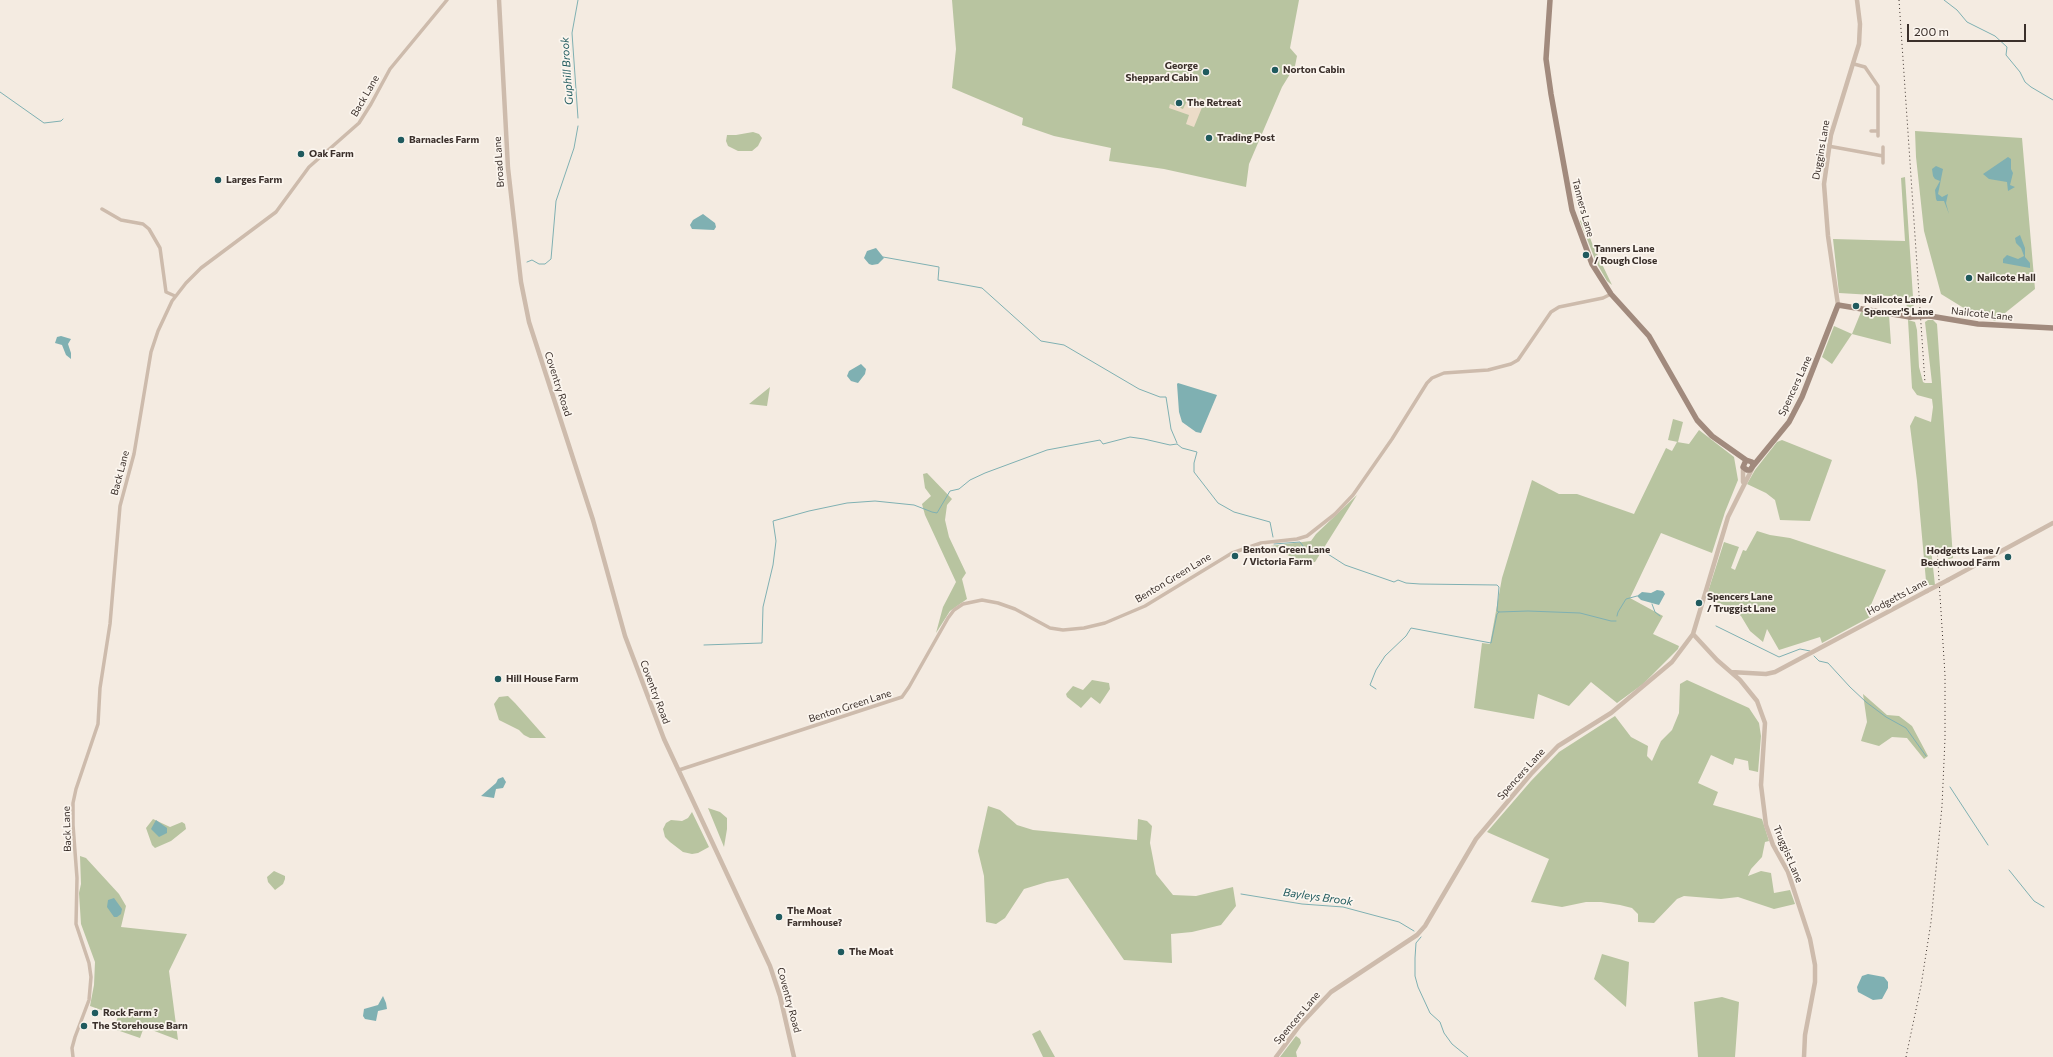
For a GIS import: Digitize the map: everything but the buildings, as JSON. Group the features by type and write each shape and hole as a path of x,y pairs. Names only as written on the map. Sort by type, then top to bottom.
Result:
{"main road":[{"name":"Tanners Lane","path":"1550,0 1547,69 1568,190 1585,248 1598,275 1611,294 1649,336 1697,420 1704,429 1746,460"},
{"name":"Nailcote Lane","path":"1838,306 1910,317 1930,316 1978,324 2053,328"},
{"name":"Spencers Lane","path":"1752,467 1789,422 1799,403 1838,306"},
{"path":"1746,460 1750,461 1752,467 1746,470 1743,468 1743,463 1746,460"}],"street":[{"name":"Back Lane","path":"73,1057 73,1043 87,1004 91,976 90,963 76,924 77,878 73,803 76,789 98,724 100,688 110,624 122,496 134,454 151,352 162,323 175,296 198,271 260,226 280,208 309,167 359,123 372,104 390,69 448,0"},
{"name":"Broad Lane","path":"499,0 508,168 521,282 528,322"},
{"name":"Duggins Lane","path":"1838,306 1826,223 1824,184 1828,146 1837,109 1854,64 1860,35 1858,0"},
{"path":"1854,64 1865,67 1878,86 1878,134 1871,131"},
{"path":"1828,146 1883,156"},
{"path":"1883,147 1883,163"},
{"path":"102,209 121,220 143,224 149,230 160,248 166,292 175,296"},
{"name":"Benton Green Lane","path":"679,770 902,697 948,618 954,610 963,604 982,600 998,603 1015,609 1050,628 1063,630 1084,628 1105,623 1145,606 1232,553 1261,543 1297,539 1307,536 1335,514 1353,495 1392,439 1427,383 1432,378 1444,373 1488,370 1512,364 1518,360 1551,312 1559,308 1604,298 1611,294"},
{"name":"Coventry Road","path":"528,322 593,520 625,636 664,739 770,966 780,996 794,1057"},
{"name":"Spencers Lane","path":"1276,1057 1300,1025 1331,992 1417,935 1425,926 1476,839 1531,774 1558,746 1611,713 1661,673 1672,662 1692,634 1728,517 1752,467"},
{"name":"Spencers Lane","path":"1742,486 1743,468"},
{"name":"Hodgetts Lane","path":"1731,672 1744,674 1766,674 1775,672 2053,523"},
{"name":"Truggist Lane","path":"1692,634 1740,680 1757,701 1763,713 1765,731 1761,785 1766,825 1773,845 1788,872 1813,954 1815,982 1805,1035 1804,1057"},
{"path":"1740,680 1744,674"}],"green space":[{"path":"952,0 1299,0 1290,48 1297,56 1295,66 1282,87 1249,164 1246,187 1164,169 1109,161 1111,148 1054,136 1022,125 1023,118 952,88 956,49"},
{"name":"Nailcote Hall","path":"1915,131 2022,138 2035,289 1995,321 1967,310 1941,294 1924,231 1916,157"},
{"path":"753,132 759,134 762,138 758,146 752,151 738,151 728,146 726,141 727,135"},
{"path":"1905,177 1914,312 1907,312 1906,297 1839,293 1833,239 1905,241 1901,178"},
{"path":"1583,219 1592,243 1612,285 1607,281 1596,262 1580,221"},
{"path":"1861,312 1889,315 1891,344 1852,334"},
{"path":"1908,320 1915,322 1917,330 1919,367 1923,382 1925,383 1932,383 1925,322 1928,320 1933,320 1937,324 1953,558 1949,559 1945,556 1943,548 1931,549 1935,585 1929,585 1926,581 1917,481 1910,426 1915,416 1931,422 1933,407 1932,399 1917,395 1912,388"},
{"path":"1834,326 1852,334 1832,364 1822,357"},
{"path":"770,387 767,406 749,404"},
{"path":"1673,419 1683,422 1678,442 1668,440"},
{"path":"1699,430 1734,457 1738,480 1725,512 1712,553 1661,533 1630,598 1663,616 1653,634 1679,646 1678,649 1643,684 1617,703 1591,682 1569,706 1538,694 1534,719 1474,708 1482,643 1490,644 1502,578 1532,480 1559,494 1577,494 1634,514 1666,448 1672,451 1677,442 1689,444"},
{"path":"1782,440 1832,460 1810,521 1780,520 1775,500 1766,493 1747,484 1755,470 1777,442"},
{"path":"927,473 952,499 947,505 945,520 949,537 966,573 962,579 967,599 950,611 936,633 943,607 956,582 925,515 922,504 931,496 925,488 923,474"},
{"path":"1357,495 1315,562 1303,563 1270,546 1311,541 1316,534"},
{"path":"1757,531 1770,535 1790,538 1886,570 1867,614 1872,616 1822,643 1820,637 1779,650 1767,629 1763,642 1750,631 1741,616 1729,607 1706,598 1724,542 1739,547 1731,568 1735,570 1743,550 1746,551"},
{"path":"1092,680 1109,683 1110,689 1100,704 1091,697 1081,708 1067,697 1066,694 1073,686 1083,690"},
{"path":"1687,680 1749,708 1759,723 1761,736 1758,772 1749,770 1748,761 1735,758 1733,765 1711,755 1698,783 1718,792 1713,805 1762,819 1769,841 1765,842 1762,857 1751,869 1748,876 1761,871 1771,873 1774,893 1790,890 1795,904 1774,909 1738,897 1721,899 1684,896 1677,899 1654,923 1638,922 1638,914 1632,908 1620,905 1601,902 1586,902 1562,907 1531,902 1549,859 1487,832 1531,781 1559,752 1615,716 1631,737 1648,746 1647,756 1652,761 1661,741 1672,730 1679,713 1680,684"},
{"path":"1863,694 1887,715 1899,716 1912,726 1928,756 1924,759 1907,738 1892,737 1879,746 1861,741 1867,722"},
{"path":"508,696 546,738 530,738 519,730 499,720 494,704 499,697"},
{"path":"988,806 1000,810 1017,825 1033,830 1137,840 1138,819 1147,821 1152,826 1150,843 1156,874 1173,895 1196,896 1233,887 1236,906 1221,925 1192,932 1171,934 1172,963 1124,960 1068,878 1047,882 1024,889 1005,918 996,924 986,922 984,876 978,851"},
{"path":"708,808 720,812 727,818 724,847"},
{"path":"692,812 709,847 698,853 692,854 683,852 670,842 665,837 663,829 666,823 671,820 682,821 688,818"},
{"path":"153,819 170,827 182,822 185,824 186,829 171,841 155,848 152,845 146,828"},
{"path":"80,856 86,858 119,894 126,906 121,927 187,934 169,971 178,1040 144,1027 140,1038 114,1029 118,1016 90,1006 94,985 95,962 81,924 79,893 81,884"},
{"path":"274,871 285,876 283,884 275,890 268,882 267,877"},
{"path":"1602,954 1629,962 1626,1007 1594,979"},
{"path":"1722,997 1739,1002 1735,1057 1698,1057 1694,1002"},
{"path":"1040,1030 1055,1057 1043,1057 1032,1034"},
{"path":"1296,1036 1300,1039 1301,1043 1296,1052 1297,1057 1280,1057"}],"shaded area":[{"path":"1200,98 1205,100 1194,127 1186,124 1189,115 1169,108 1170,104 1183,109 1187,101 1195,104"}],"water":[{"path":"2008,157 2011,159 2011,169 2013,173 2010,185 2015,187 2008,191 2007,182 1989,179 1983,174"},
{"path":"1936,166 1943,169 1938,194 1942,197 1948,194 1946,203 1949,214 1944,201 1937,201 1936,199 1935,190 1940,181 1935,179 1933,176 1932,169"},
{"path":"703,214 715,223 716,227 714,230 692,229 690,225 693,220"},
{"path":"2020,235 2025,248 2025,257 2030,263 2030,268 2003,263 2003,259 2007,255 2018,259 2024,256 2021,248 2016,243 2015,238"},
{"path":"876,248 884,258 878,264 869,264 864,258 867,251"},
{"path":"61,336 71,339 68,344 71,359 66,355 62,345 55,343 57,337"},
{"path":"861,364 866,369 865,374 858,383 851,381 847,376 849,371"},
{"path":"1178,383 1217,395 1201,433 1196,432 1182,422 1179,412"},
{"path":"1657,590 1663,591 1665,594 1659,605 1641,600 1637,596 1642,592 1651,593"},
{"path":"503,777 506,782 503,788 496,789 494,798 481,796 496,783 498,779"},
{"path":"156,820 167,828 167,833 159,837 151,829"},
{"path":"114,898 122,909 121,914 117,917 114,917 107,907 108,900"},
{"path":"1868,974 1884,977 1888,982 1888,988 1882,999 1873,1000 1858,992 1857,987 1862,976"},
{"path":"383,996 387,1009 378,1011 376,1021 365,1019 363,1016 364,1009 378,1005"}],"waterway":[{"name":"Guphill Brook","path":"578,0 572,33 578,118"},
{"path":"1944,0 1957,10 1967,22 1995,36 2007,47 2006,55 2020,72 2025,82 2053,100"},
{"path":"0,92 44,123 61,121 63,119"},
{"path":"527,262 532,260 539,264 545,264 551,259 556,201 574,148 578,126"},
{"path":"883,257 939,267 938,280 982,288 1041,341 1064,345 1139,389 1160,397 1166,397 1171,429 1177,443"},
{"path":"704,645 762,643 763,607 773,565 776,541 773,521 809,511 847,503 875,501 914,505 937,513 950,491 959,489 970,480 985,473 1047,450 1100,440 1103,444 1130,437 1170,445 1177,444 1182,448 1197,452 1194,463 1194,472 1218,503 1234,512 1270,522 1273,537"},
{"path":"1274,544 1300,542 1306,550 1320,549 1345,565 1394,582 1398,580 1406,583 1420,584 1497,585 1499,587 1497,611 1499,612 1528,611 1580,613 1616,621"},
{"path":"1617,616 1626,599 1637,596"},
{"path":"1652,604 1655,612 1660,616"},
{"path":"1376,689 1370,685 1376,670 1385,656 1406,636 1411,628 1491,643 1497,614 1499,612"},
{"path":"1716,626 1779,657 1800,649 1810,651"},
{"path":"1814,656 1819,661 1828,663 1866,702 1886,717 1906,728 1926,756"},
{"path":"1950,787 1988,845"},
{"path":"2009,870 2034,901 2044,907"},
{"name":"Bayleys Brook","path":"1241,894 1302,904 1343,907 1399,922 1414,931"},
{"name":"Bayleys Brook","path":"1421,937 1416,943 1415,958 1415,976 1418,987 1430,1013 1440,1022 1444,1033 1452,1044 1468,1057"}],"railway":[{"path":"1899,0 1925,383"},
{"path":"1906,1057 1921,986 1931,922 1942,806 1945,739 1945,675 1937,548"}],"place":[{"name":"Norton Cabin","path":"1275,70"},
{"name":"George Sheppard Cabin","path":"1206,72"},
{"name":"The Retreat","path":"1179,103"},
{"name":"Trading Post","path":"1209,138"},
{"name":"Barnacles Farm","path":"401,140"},
{"name":"Oak Farm","path":"301,154"},
{"name":"Larges Farm","path":"218,180"},
{"name":"Tanners Lane / Rough Close","path":"1586,255"},
{"name":"Nailcote Hall","path":"1969,278"},
{"name":"Nailcote Lane / Spencer'S Lane","path":"1856,306"},
{"name":"Benton Green Lane / Victoria Farm","path":"1235,556"},
{"name":"Hodgetts Lane / Beechwood Farm","path":"2008,557"},
{"name":"Spencers Lane / Truggist Lane","path":"1699,603"},
{"name":"Hill House Farm","path":"498,679"},
{"name":"The Moat Farmhouse?","path":"779,917"},
{"name":"The Moat","path":"841,952"},
{"name":"Rock Farm ?","path":"95,1013"},
{"name":"The Storehouse Barn","path":"84,1026"}]}
